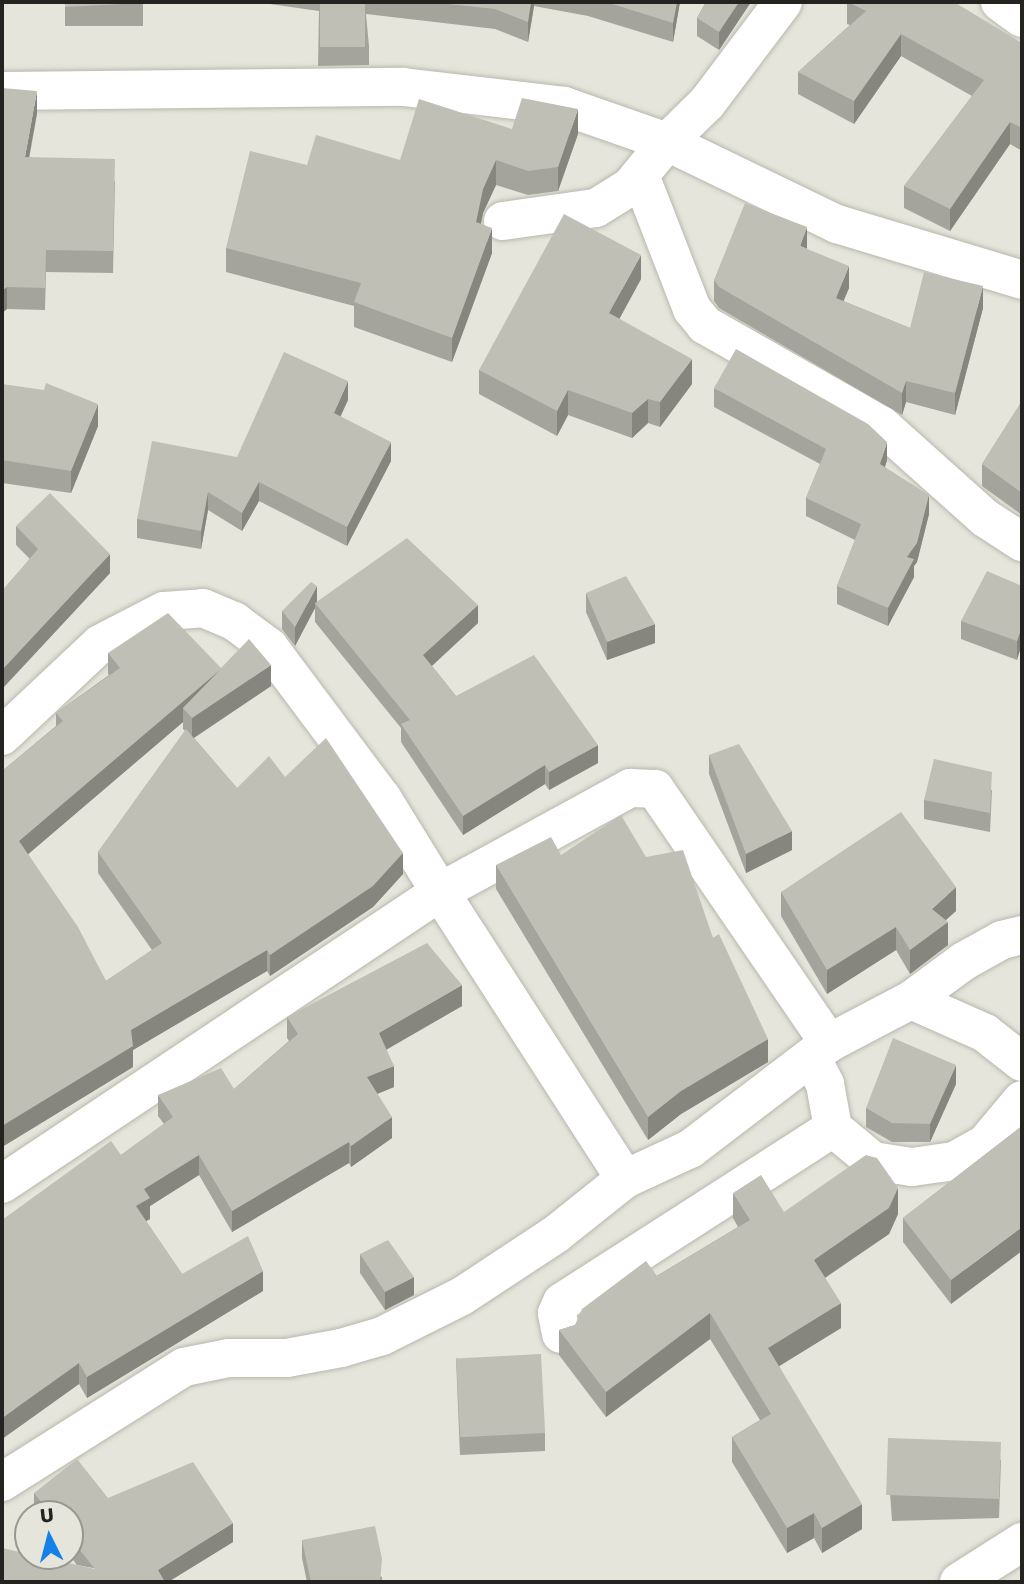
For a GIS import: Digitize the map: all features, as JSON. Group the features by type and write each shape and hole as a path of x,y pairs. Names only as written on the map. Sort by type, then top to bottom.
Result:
{"street":[{"path":"503,221 596,208 631,187 667,142 707,103 783,2"},
{"path":"1000,2 1022,18"},
{"path":"2,90 403,87 564,106 667,142 837,224 1022,280"},
{"path":"640,175 692,309 705,325 881,425 985,518 1022,542"},
{"path":"2,736 100,644 164,611 203,608 234,621 270,647 382,798 625,1179"},
{"path":"2,1184 440,892 630,788 655,789 820,1050 833,1128 873,1161 912,1167 954,1161 986,1143 1022,1100"},
{"path":"2,1482 184,1367 229,1358 287,1358 382,1336 462,1296 556,1234 625,1179 691,1149 820,1050 911,1000 964,961 1022,935"},
{"path":"911,1000 985,1033 1022,1062"},
{"path":"561,1334 557,1313 562,1303 833,1128"},
{"path":"959,1582 1022,1542"}],"building":[{"path":"65,2 143,2 143,3 65,7"},
{"path":"320,2 365,2 365,47 320,47"},
{"path":"429,2 531,2 528,22 495,9"},
{"path":"606,2 677,2 673,23"},
{"path":"706,2 739,2 719,32 697,18"},
{"path":"848,2 954,2 1022,43 1022,128 1010,122 950,209 904,186 984,80 901,34 854,101 798,72 866,11"},
{"path":"2,88 37,91 25,157 115,159 113,251 46,250 45,288 7,287 2,290"},
{"path":"522,98 578,109 558,167 528,171 496,160 483,189 476,222 492,228 452,338 354,302 361,283 226,248 250,151 307,165 316,135 400,160 419,99 512,129"},
{"path":"745,203 807,227 800,246 849,266 836,298 910,328 924,272 983,286 955,393 906,381 902,393 719,287 714,280"},
{"path":"564,214 641,255 609,313 692,359 660,402 648,399 632,413 568,390 557,411 479,370"},
{"path":"736,349 868,424 887,442 880,464 929,495 917,543 907,557 914,559 888,608 837,586 861,524 806,498 826,449 714,388"},
{"path":"284,352 348,381 334,413 391,442 347,527 259,482 242,513 208,492 201,531 137,519 152,441 237,457"},
{"path":"46,383 98,404 71,471 2,460 2,384 44,390"},
{"path":"1022,401 1022,493 982,464"},
{"path":"50,493 110,554 2,670 2,591 38,549 16,526"},
{"path":"407,538 478,605 423,655 456,696 534,655 598,745 549,772 545,765 463,816 401,724 410,720 315,603"},
{"path":"987,571 1022,586 1022,626 1017,641 961,621"},
{"path":"626,576 655,624 607,642 586,593"},
{"path":"311,582 317,586 295,627 282,611"},
{"path":"168,613 221,668 249,639 271,665 192,718 183,708 220,670 19,841 78,927 106,981 162,943 98,852 186,729 237,788 269,756 285,777 326,738 403,853 373,886 270,955 267,950 131,1030 133,1046 2,1126 2,771 63,721 56,713 120,668 108,653"},
{"path":"739,744 792,831 746,854 709,755"},
{"path":"934,759 992,772 990,813 924,800"},
{"path":"901,812 956,887 932,909 948,922 910,950 896,927 827,970 781,892"},
{"path":"621,815 646,857 683,850 713,938 719,934 768,1039 681,1091 648,1117 496,865 551,837 561,855"},
{"path":"427,943 462,985 379,1033 394,1066 367,1077 392,1117 351,1146 349,1142 232,1211 199,1155 144,1189 150,1198 136,1206 182,1274 248,1236 263,1271 87,1377 79,1363 2,1418 2,1220 111,1141 121,1155 173,1117 158,1095 221,1068 234,1089 298,1034 287,1017"},
{"path":"893,1038 956,1065 930,1124 892,1123 866,1108"},
{"path":"1022,1126 1022,1227 951,1280 903,1218"},
{"path":"866,1155 877,1158 898,1188 889,1208 814,1260 841,1303 768,1348 862,1504 822,1528 814,1513 787,1528 732,1437 771,1414 710,1313 606,1392 559,1330 575,1325 582,1309 646,1261 657,1276 750,1220 733,1193 761,1175 784,1212"},
{"path":"388,1240 414,1277 385,1292 360,1254"},
{"path":"541,1354 545,1433 460,1437 456,1358"},
{"path":"888,1438 1001,1442 999,1499 886,1495"},
{"path":"77,1459 108,1498 193,1462 233,1523 158,1570 165,1582 2,1582 2,1548 14,1551 14,1570 84,1570 84,1566 95,1569 84,1555 84,1500 40,1500 34,1493"},
{"path":"375,1526 382,1559 380,1582 311,1582 302,1540"}]}
